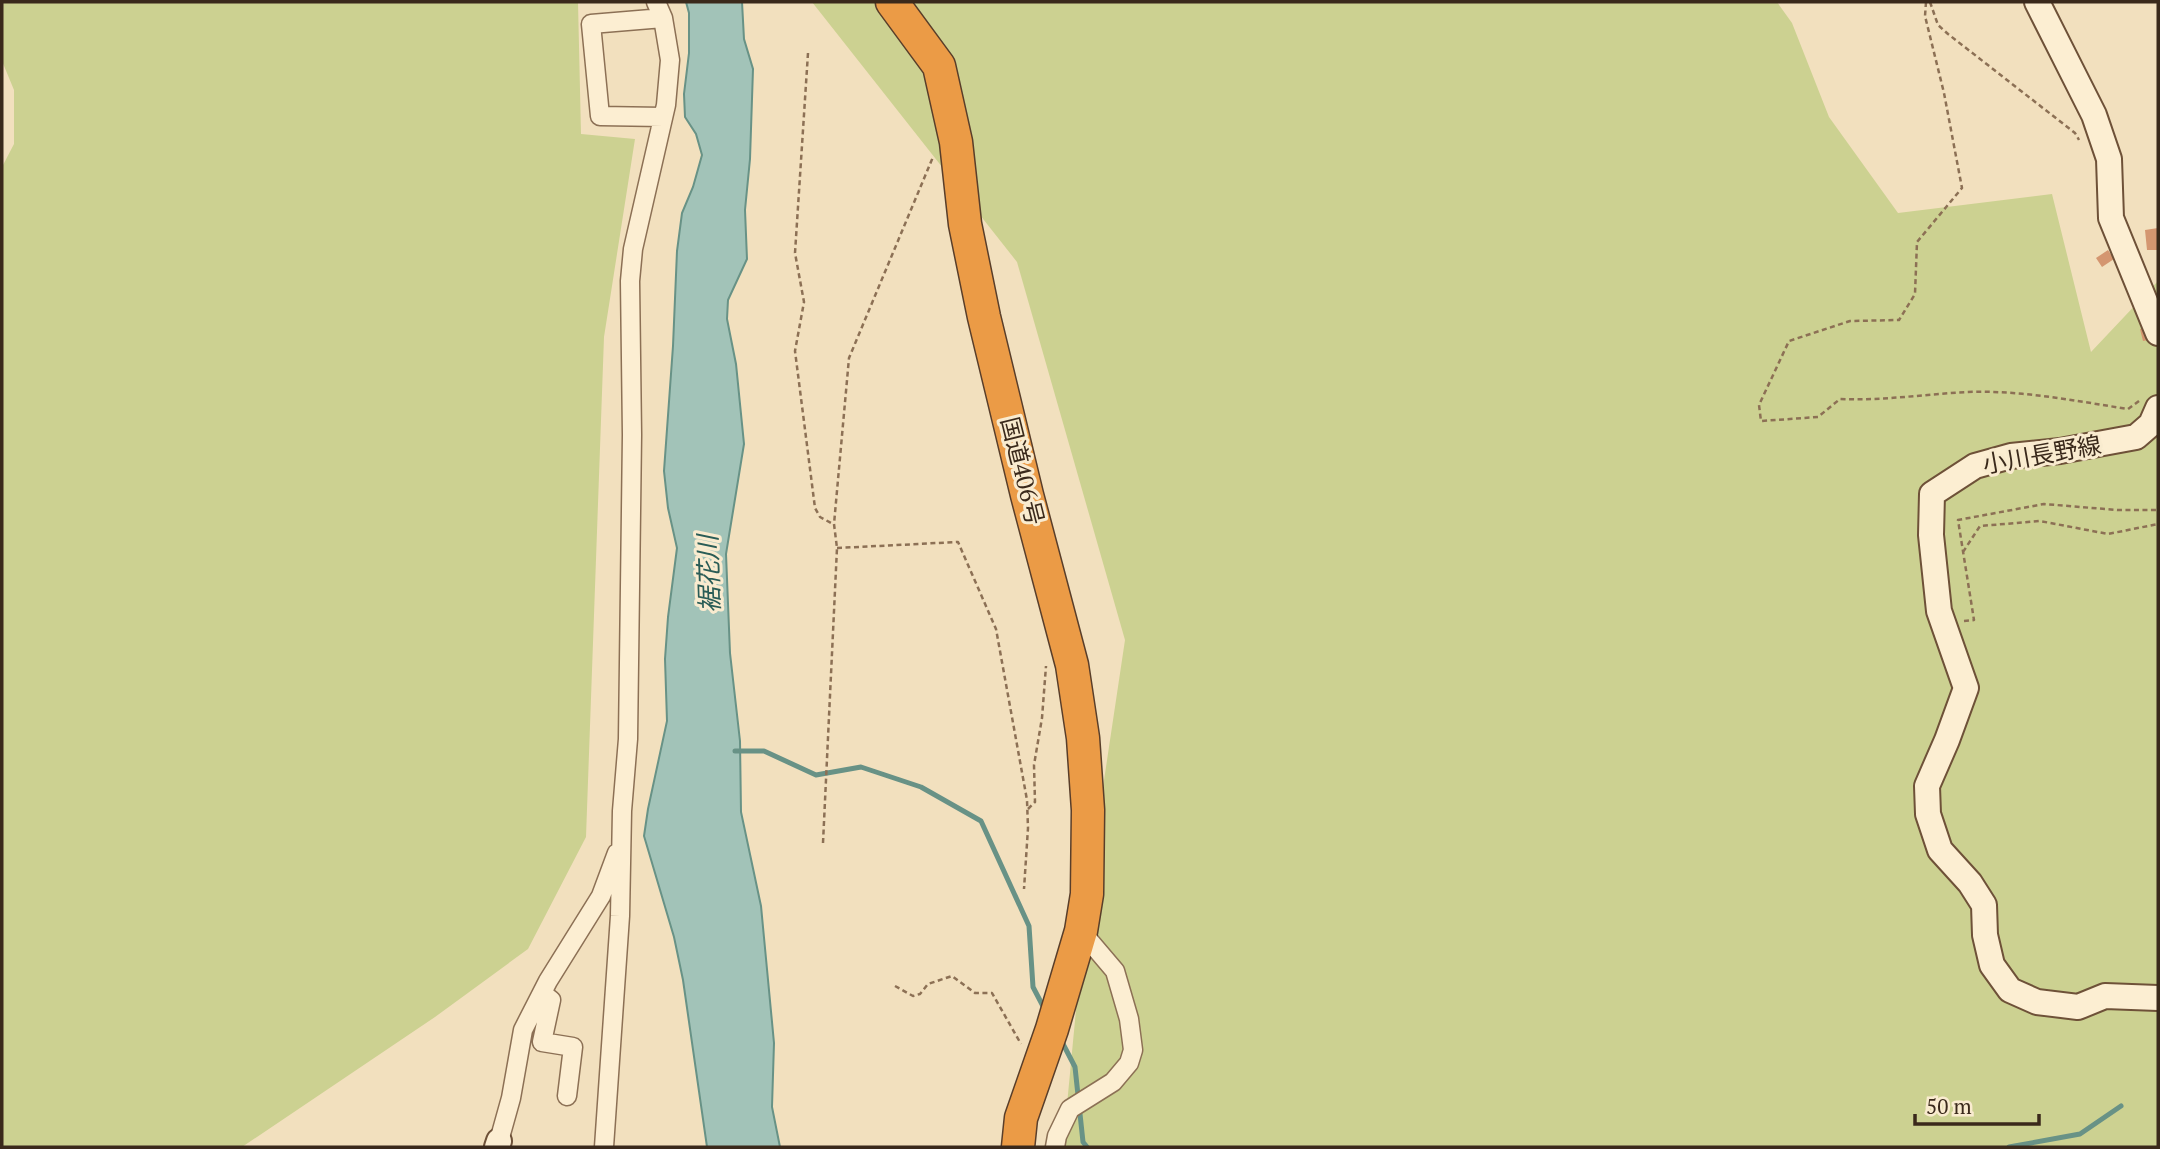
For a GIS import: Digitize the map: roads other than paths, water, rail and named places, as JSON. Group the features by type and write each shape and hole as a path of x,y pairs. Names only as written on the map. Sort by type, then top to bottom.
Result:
{"highway":[{"name":"国道406号","path":"892,2 939,66 956,142 965,224 984,317 1072,665 1083,738 1088,810 1087,894 1078,944 1030,1055 1018,1147"}],"main road":[{"path":"2037,2 2094,114 2109,159 2111,218 2158,333"},
{"name":"小川長野線","path":"2152,411 2151,424 2136,438 2060,452 2011,456 1975,466 1932,495 1931,546 1939,611 1966,688 1948,740 1927,786 1928,814 1940,850 1970,883 1984,905 1985,935 1992,965 2010,990 2037,1002 2078,1007 2105,996 2158,998"}],"street":[{"path":"604,1147 619,944 622,811 628,738 632,435 630,281 633,249 663,117 670,60 660,10 591,24 600,116 663,117"},
{"path":"498,1144 511,1098 523,1030 542,993 601,896 622,839"},
{"path":"1055,1147 1057,1136 1070,1109 1113,1082 1129,1063 1133,1050 1129,1019 1115,971 1078,944"},
{"path":"542,993 551,1000 542,1042 573,1047 567,1096"}],"water":[{"name":"裾花川","path":"686,2 742,2 744,39 753,69 750,159 745,210 747,259 728,300 727,319 736,364 744,444 726,554 730,653 740,741 741,812 761,906 774,1043 772,1107 780,1147 707,1147 683,980 674,937 644,836 667,721 665,659 677,548 668,508 664,471 677,251 682,213 702,155 696,134 685,117 684,94 689,53 689,13"}],"waterway":[{"path":"735,751 764,751 816,775 861,767 921,787 981,821 1029,926 1033,987 1045,1010"},
{"path":"1061,1040 1075,1067 1083,1142 1087,1147"},
{"path":"2009,1147 2080,1134 2121,1106"}]}
